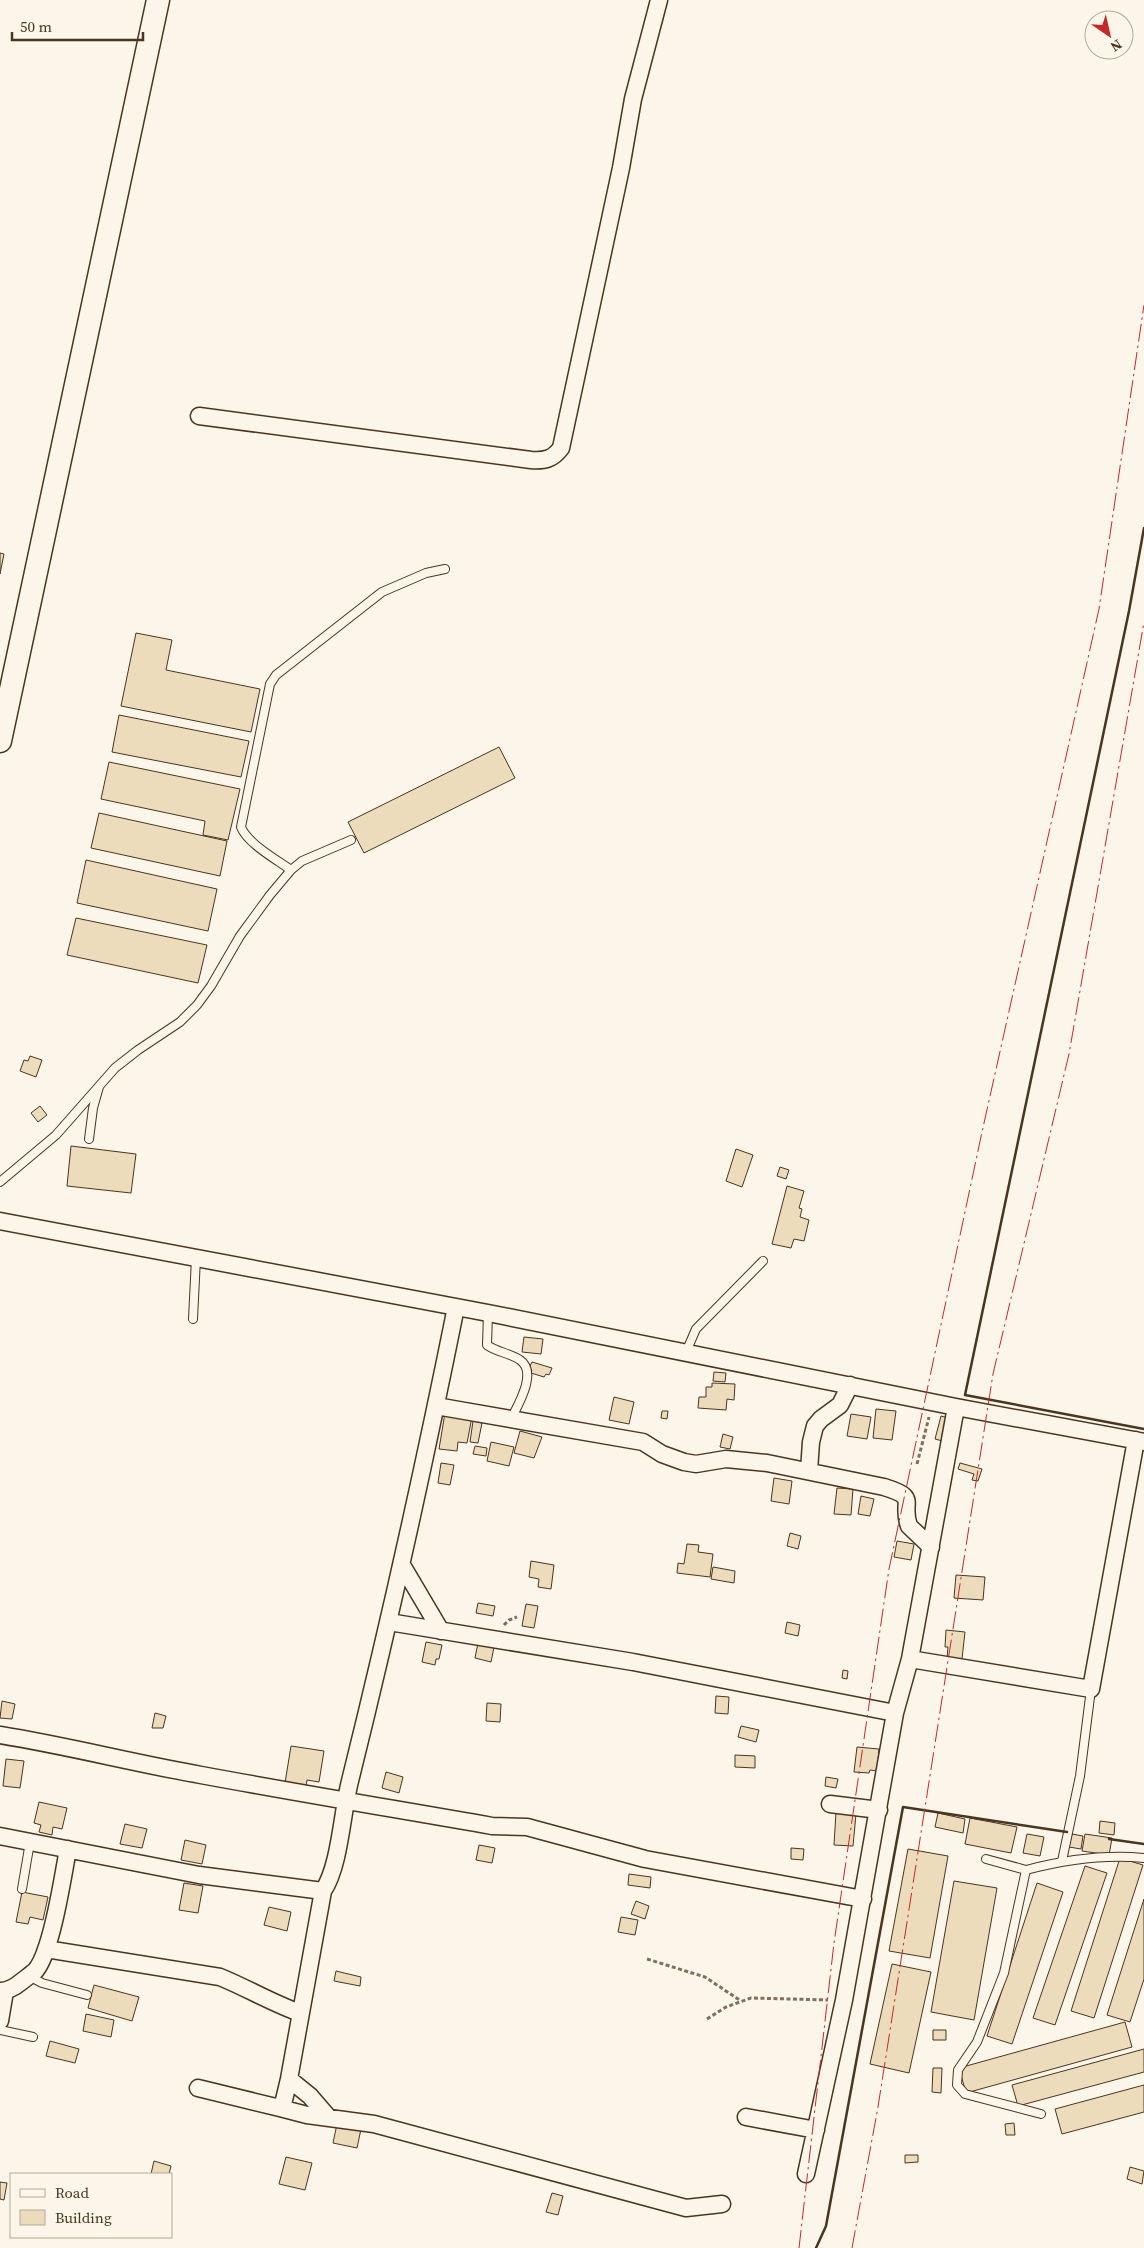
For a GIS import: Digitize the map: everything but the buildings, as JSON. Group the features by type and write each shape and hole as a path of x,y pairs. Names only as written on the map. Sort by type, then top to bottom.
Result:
{"street":[{"path":"0,741 158,0"},
{"path":"199,416 531,460 548,460 556,455 562,448 621,168 633,99 658,0"},
{"path":"0,1221 488,1313 956,1407 1140,1441 1091,1689 910,1659"},
{"path":"280,2108 289,2079 323,1891 335,1861 345,1801 402,1565 456,1308"},
{"path":"809,1471 810,1442 815,1426 821,1419 840,1406 850,1385"},
{"path":"436,1406 643,1442 662,1454 684,1462 696,1464 726,1459 767,1463 900,1492 907,1500 909,1526 931,1547"},
{"path":"806,2174 844,2000 896,1714 910,1659 956,1407"},
{"path":"402,1565 442,1631"},
{"path":"389,1622 633,1662 896,1714"},
{"path":"0,1734 52,1743 202,1776 492,1826 527,1827 645,1859 863,1899"},
{"path":"830,1804 879,1810"},
{"path":"0,1836 199,1875 323,1891"},
{"path":"0,2021 3,1991 36,1970 46,1949 68,1849"},
{"path":"46,1949 220,1977 245,1987 267,2000 300,2013"},
{"path":"289,2079 310,2096 329,2118"},
{"path":"198,2088 280,2108 329,2118 374,2124 686,2208 722,2204"},
{"path":"746,2117 816,2130"}],"lane":[{"path":"291,870 263,850 243,831 242,827 270,684 276,676 382,592 426,573 445,569"},
{"path":"0,1182 56,1135 100,1083 125,1060 180,1022 197,1005 211,986 240,936 291,870 302,861 351,840"},
{"path":"89,1139 93,1108 100,1083"},
{"path":"193,1318 196,1258"},
{"path":"686,1352 696,1329 763,1261"},
{"path":"488,1313 487,1345 520,1360 525,1365 528,1376 511,1419"},
{"path":"1062,1861 1080,1776 1091,1689"},
{"path":"22,1889 30,1842"},
{"path":"986,1859 1026,1870 1062,1861 1121,1856 1144,1858"},
{"path":"1026,1870 1004,1973 977,2042 958,2070 957,2084 959,2089 965,2094 1041,2114"},
{"path":"29,1976 42,1983 87,1995"},
{"path":"0,2030 33,2037"}],"path":[{"path":"918,1464 933,1402"},
{"path":"647,1959 705,1977 741,2002"},
{"path":"708,2018 726,2007 751,1998 844,2000"}],"wall":[{"path":"1144,528 1129,611 965,1395 1144,1429"},
{"path":"816,2248 826,2226 903,1807 1067,1832"},
{"path":"1109,1839 1144,1844"}],"power":[{"path":"799,2248 834,1943 889,1569 982,1132 1099,609 1144,305"},
{"path":"852,2248 878,2107 993,1374 1069,1054 1144,622"}]}
